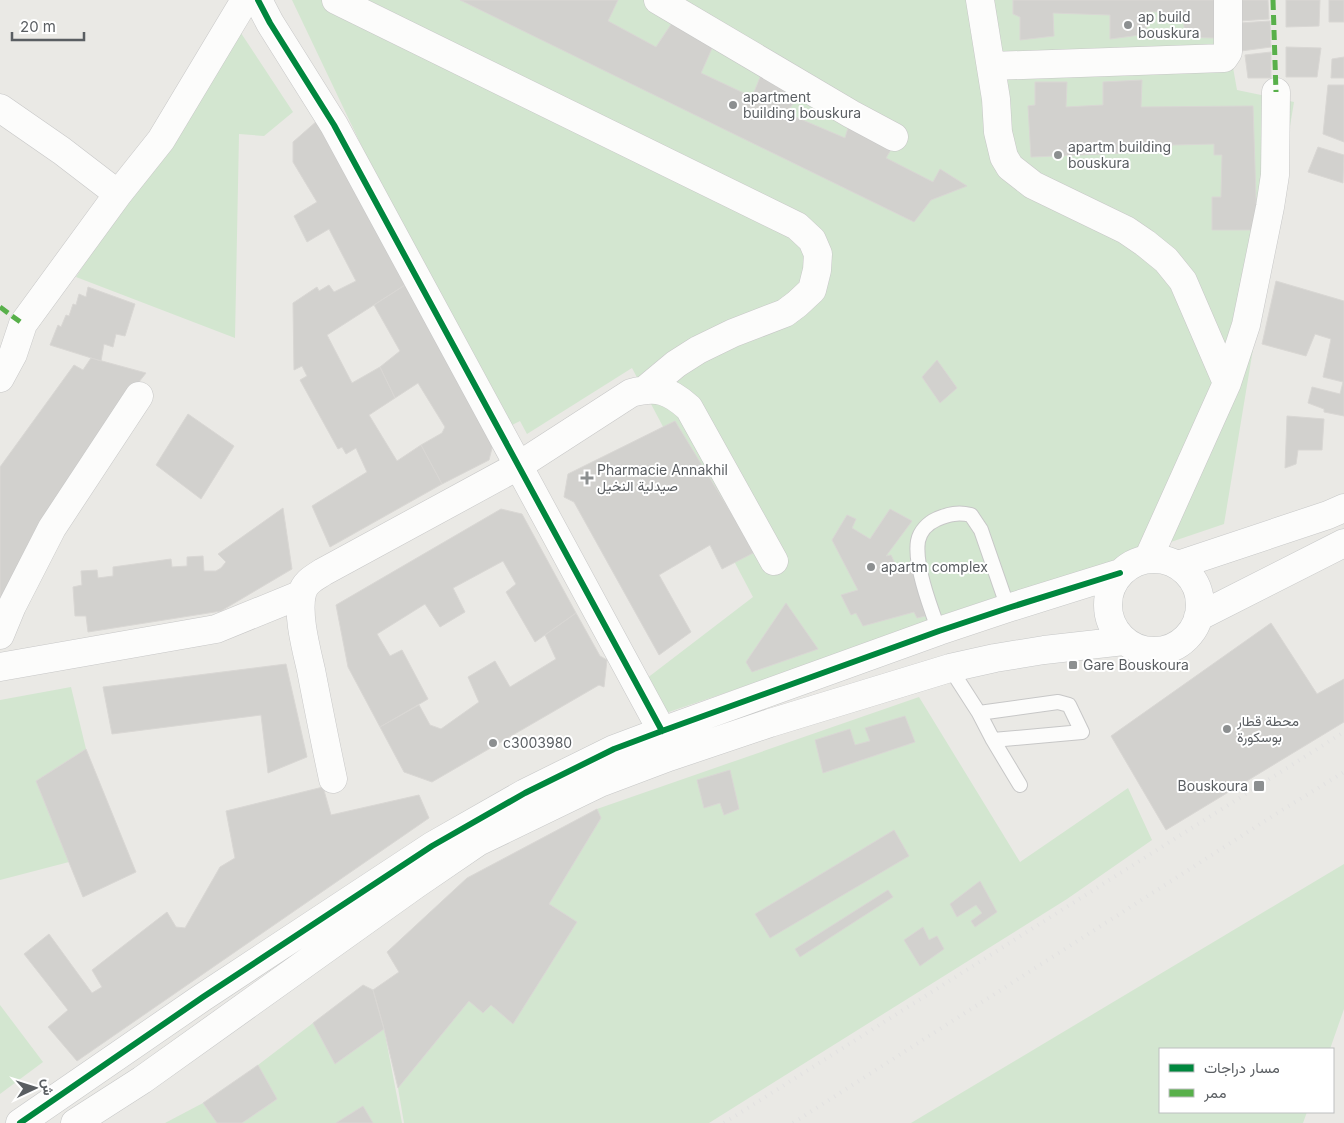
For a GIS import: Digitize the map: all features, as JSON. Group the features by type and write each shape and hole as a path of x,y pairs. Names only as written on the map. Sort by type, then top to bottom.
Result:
{"street":[{"path":"336,0 797,226 812,240 818,254 817,270 812,290 797,304 785,313 733,333 698,350 676,364 646,389"},
{"path":"658,0 851,114 894,137"},
{"path":"980,0 996,99 998,132 1004,157 1010,167 1034,185 1126,230 1145,242 1166,260 1183,282 1227,383"},
{"path":"991,66 1224,58 1228,52 1228,0"},
{"path":"0,378 13,354 24,324 118,194 161,140 245,3 270,23 334,126 662,731"},
{"path":"1148,559 1227,383 1246,325 1270,207 1276,160 1276,92"},
{"path":"0,108 62,151 118,194"},
{"path":"0,337 24,324"},
{"path":"333,779 304,637 301,605 305,586 315,577 518,466 631,393 646,389 662,391 678,398 689,408 774,561"},
{"path":"0,635 12,606 52,528 139,396"},
{"path":"1178,565 1344,508"},
{"path":"1198,617 1344,543"},
{"path":"1148,559 1163,559 1178,565 1194,582 1200,601 1195,626 1186,638 1166,650 1150,651 1138,649 1124,641 1110,620 1108,597 1120,573 1132,563 1148,559"},
{"path":"20,1123 203,997 440,842 548,781 614,749 662,731 939,631 1120,573"},
{"path":"0,667 216,629 302,594"},
{"path":"75,1123 142,1080 478,842 600,783 669,757 770,723 950,668 1036,651 1124,641"}],"lane":[{"path":"939,631 930,609 919,564 918,541 923,528 947,515 961,512 971,515 981,530 1008,608"},
{"path":"950,668 979,713 1020,785"},
{"path":"979,713 1058,702 1069,705 1082,732 993,740"}],"green space":[{"path":"292,0 1221,0 1237,90 1294,102 1224,524 660,715 642,682 753,597 632,368 527,434 520,421 498,432"},
{"path":"237,27 293,112 264,136 239,134 235,338 76,277"},
{"path":"71,687 86,749 36,781 69,862 0,880 0,700"},
{"path":"919,697 1020,862 1128,788 1152,840 1067,899 709,1123 404,1123 398,1088 469,1001 483,1013 491,1005 513,1023 577,922 549,904 601,818 597,809"},
{"path":"1344,864 1344,1009 1330,1048 1159,1048 1159,1113 1307,1113 1303,1123 911,1123"},
{"path":"0,1005 43,1062 0,1094"},
{"path":"313,1023 335,1064 384,1029 402,1123 242,1123 277,1099 258,1065"},
{"path":"203,1103 217,1123 165,1123"}],"building":[{"name":"apartment building bouskura","path":"460,0 618,0 608,21 656,47 678,14 717,37 701,73 752,97 765,65 804,89 786,113 845,138 851,118 896,141 886,158 933,182 940,169 967,186 931,200 914,222"},
{"name":"ap build bouskura","path":"1013,0 1223,0 1215,38 1185,37 1183,14 1145,11 1147,34 1110,39 1110,15 1053,13 1054,36 1020,40 1020,17 1013,14"},
{"path":"1239,0 1268,0 1269,19 1240,21"},
{"path":"1286,0 1320,0 1319,26 1286,27"},
{"path":"1329,0 1344,0 1344,22 1329,22"},
{"path":"1270,21 1271,47 1241,51 1239,23"},
{"path":"1286,47 1321,48 1317,77 1286,77"},
{"path":"1271,52 1271,78 1248,78 1245,55"},
{"path":"1344,57 1344,78 1331,78 1332,59"},
{"name":"apartm building bouskura","path":"1142,80 1141,107 1253,106 1257,230 1212,230 1212,197 1221,197 1222,155 1214,155 1214,144 1172,145 1171,151 1031,157 1028,106 1035,105 1035,82 1067,82 1066,107 1103,105 1103,82"},
{"path":"1328,85 1344,85 1344,142 1323,134"},
{"path":"318,120 405,285 327,335 352,383 380,367 395,398 369,415 397,461 421,445 442,484 330,547 312,506 367,472 356,448 346,454 342,447 338,449 300,380 307,376 302,366 294,370 293,303 317,287 319,291 329,285 334,292 356,281 329,229 307,242 294,216 317,202 293,162 293,142"},
{"path":"1318,147 1344,155 1343,183 1308,172"},
{"path":"1276,281 1344,301 1344,416 1324,412 1324,409 1308,403 1312,387 1340,394 1343,382 1323,377 1331,339 1315,334 1306,356 1262,344"},
{"path":"405,285 484,430 496,432 489,460 442,484 421,445 442,433 445,427 418,383 395,398 380,367 400,351 374,305"},
{"path":"88,287 135,304 125,336 116,334 113,347 104,344 101,361 50,345 58,325 61,327 66,315 69,316 73,304 76,305 79,294 86,297"},
{"path":"91,358 146,373 112,416 0,607 0,467 74,365 83,370"},
{"path":"937,360 957,388 940,403 922,377"},
{"path":"188,414 234,446 201,499 156,465"},
{"path":"1287,416 1324,419 1322,450 1298,450 1296,464 1285,468"},
{"path":"675,421 755,552 722,569 710,545 659,575 691,632 659,655 574,502 564,497 568,474"},
{"path":"283,508 292,569 221,611 88,632 86,616 75,616 73,587 82,585 81,571 97,570 98,578 113,576 113,567 171,559 172,567 187,566 187,557 203,556 204,571 216,571 226,562 218,554"},
{"path":"501,509 522,514 576,613 535,642 506,592 516,584 503,561 453,588 465,612 440,627 425,604 377,634 390,656 402,650 428,699 380,727 348,667 336,605"},
{"name":"apartm complex","path":"890,509 912,521 886,556 891,555 898,570 912,564 925,616 917,618 914,612 863,626 856,613 851,615 841,595 858,590 832,540 847,515 856,519 852,528 870,539"},
{"path":"786,603 818,649 752,672 746,662"},
{"path":"576,613 600,656 607,660 604,687 599,685 432,782 404,772 380,727 419,705 430,725 441,729 479,702 468,677 495,661 510,687 556,659 545,635"},
{"name":"محطة قطار بوسكورة","path":"1271,623 1317,694 1344,679 1344,722 1166,830 1111,736"},
{"path":"286,664 307,757 268,773 261,715 112,734 103,687"},
{"path":"905,716 915,742 823,773 815,740 850,729 855,745 870,741 865,728"},
{"path":"86,749 136,872 83,897 36,781"},
{"path":"730,770 739,809 724,815 720,803 704,808 697,780"},
{"path":"323,787 331,815 419,795 429,818 77,1061 48,1027 68,1010 24,954 49,934 92,993 102,987 92,970 167,912 176,927 185,928 220,867 235,858 226,811"},
{"path":"597,809 601,818 549,904 577,922 513,1024 491,1005 483,1013 469,1001 398,1088 373,990 399,972 387,952 467,878"},
{"path":"894,830 909,856 770,938 755,914"},
{"path":"980,881 997,912 975,927 971,921 982,913 976,905 957,917 950,904"},
{"path":"888,890 893,897 800,957 795,949"},
{"path":"923,927 929,940 937,936 944,949 920,966 904,940"},
{"path":"363,985 373,990 384,1029 335,1064 313,1023"},
{"path":"258,1065 277,1099 242,1123 217,1123 203,1103"},
{"path":"363,1106 373,1123 336,1123"}],"railway":[{"path":"724,1123 1344,732"},
{"path":"793,1123 1344,772"}],"marked path":[{"path":"1273,0 1276,92"},
{"path":"0,307 23,324"}],"cycle path":[{"path":"258,0 270,23 334,125 662,731"},
{"path":"20,1123 203,997 432,846 525,793 614,749 662,731 939,631 1120,573"}],"place":[{"name":"ap build bouskura","path":"1128,25"},
{"name":"apartment building bouskura","path":"733,105"},
{"name":"apartm building bouskura","path":"1058,155"},
{"name":"Pharmacie Annakhil صيدلية النخيل","path":"587,478"},
{"name":"apartm complex","path":"871,567"},
{"name":"Gare Bouskoura","path":"1073,665"},
{"name":"محطة قطار بوسكورة","path":"1227,729"},
{"name":"c3003980","path":"493,743"},
{"name":"Bouskoura","path":"1259,786"}]}
